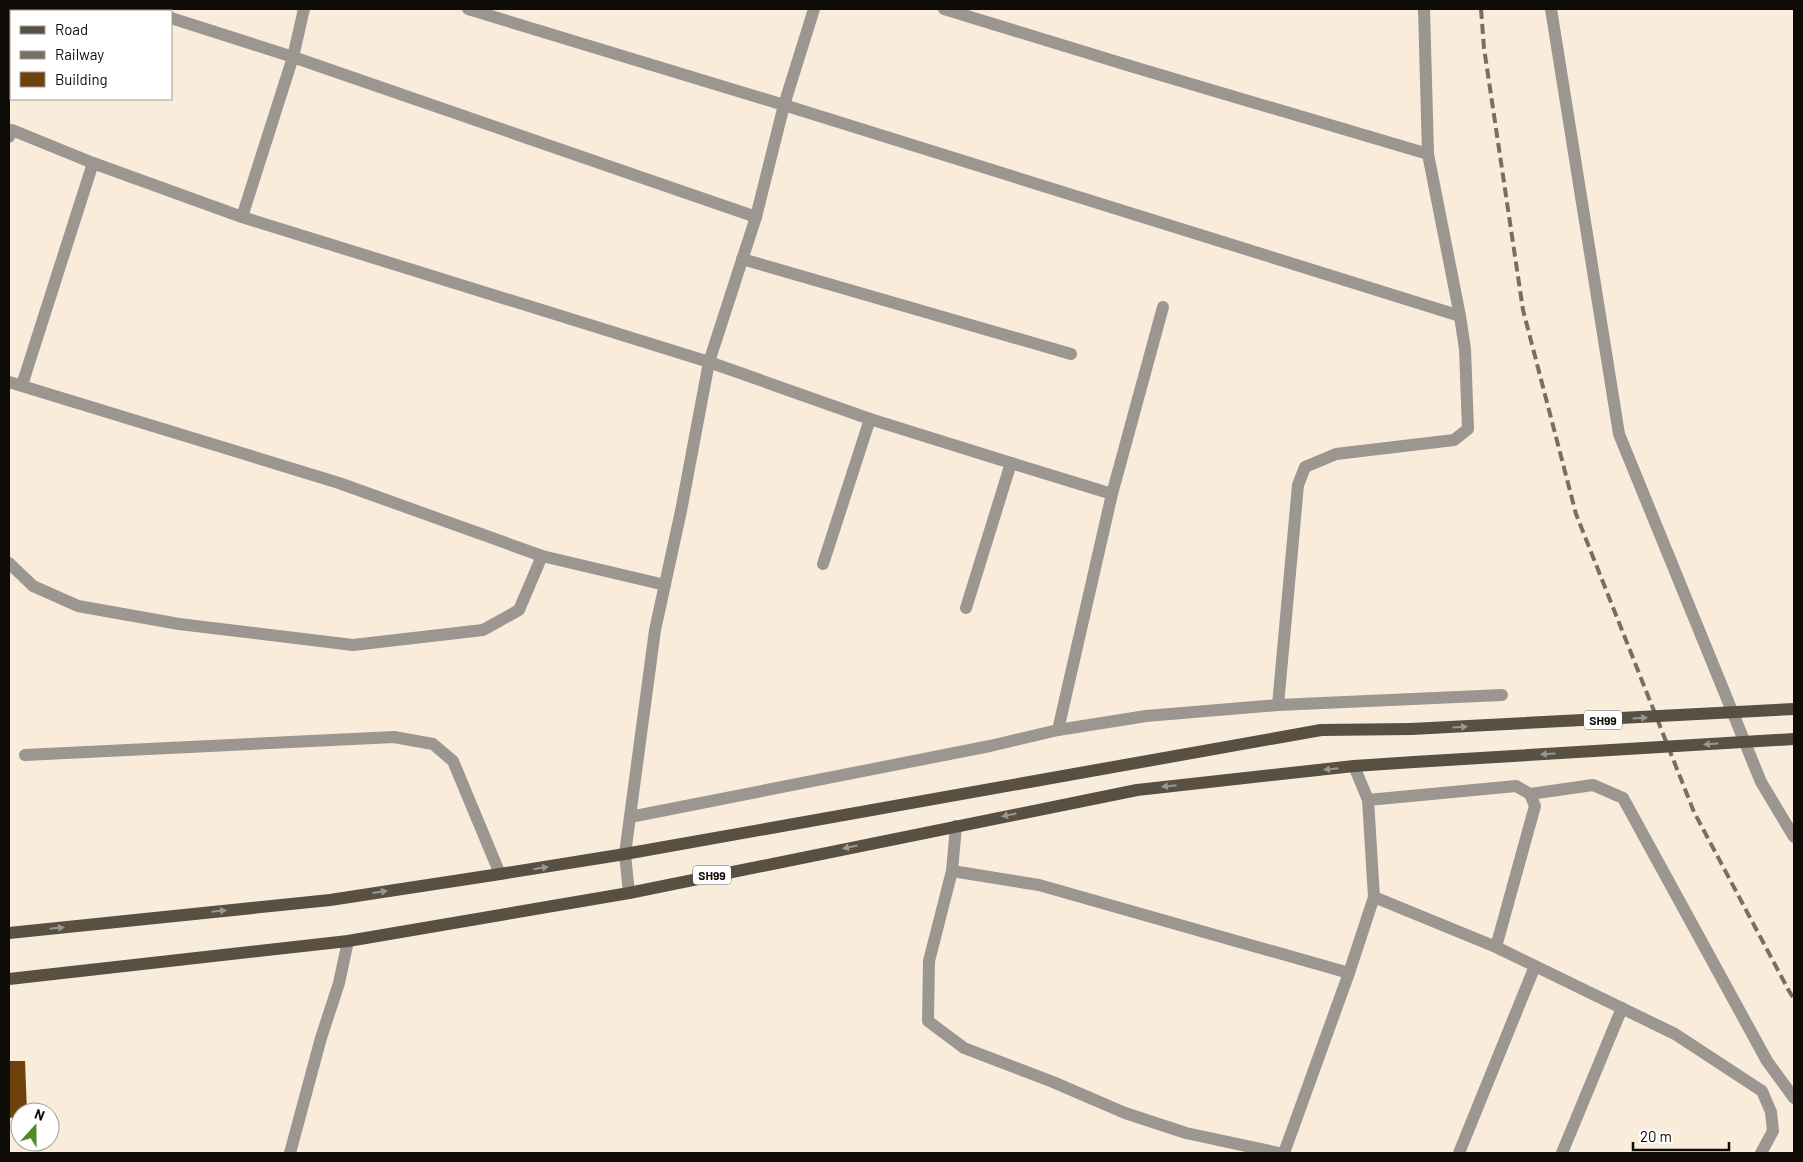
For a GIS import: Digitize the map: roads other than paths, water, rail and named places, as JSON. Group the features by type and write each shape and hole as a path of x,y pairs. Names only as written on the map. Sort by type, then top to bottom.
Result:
{"main road":[{"name":"SH99","path":"9,933 330,900 500,874 625,854 1321,730 1411,729 1794,709"},
{"name":"SH99","path":"9,979 348,941 629,893 1137,790 1354,766 1794,739"}],"street":[{"path":"242,217 293,57 304,9"},
{"path":"468,9 784,105 1460,316"},
{"path":"629,893 625,854 655,630 681,511 709,362 756,216 784,105 814,9"},
{"path":"944,9 1428,154"},
{"path":"1278,705 1298,485 1305,468 1336,454 1454,440 1468,429 1465,349 1428,154 1424,9"},
{"path":"1551,9 1619,434 1761,782 1794,837"},
{"path":"172,18 293,57 756,216"},
{"path":"9,137 12,130 93,163 242,217 709,362 870,419 1112,494"},
{"path":"22,385 93,163"},
{"path":"742,260 1071,354"},
{"path":"1058,730 1112,494 1163,307"},
{"path":"9,382 339,484 542,556 664,585"},
{"path":"823,564 870,419"},
{"path":"966,608 1011,463"},
{"path":"9,564 33,586 78,606 179,624 353,645 483,630 519,610 542,556"},
{"path":"630,817 990,746 1058,730 1146,716 1278,705 1502,695"},
{"path":"25,755 394,737 433,744 453,761 500,874"},
{"path":"1284,1153 1349,973 1374,897 1368,800 1354,766"},
{"path":"1368,800 1516,786 1530,794 1593,785 1623,798 1767,1061 1794,1098"},
{"path":"1496,947 1534,806 1530,794"},
{"path":"956,826 952,871 929,961 928,1021 964,1048 1125,1113 1186,1133 1279,1153"},
{"path":"952,871 1039,886 1349,973"},
{"path":"1374,897 1496,947 1675,1034 1762,1091 1770,1112 1773,1131 1761,1153"},
{"path":"290,1153 321,1038 339,983 348,941"},
{"path":"1458,1153 1535,966"},
{"path":"1562,1153 1622,1008"}],"railway":[{"path":"1481,9 1484,48 1523,310 1576,514 1694,812 1794,999"}]}
